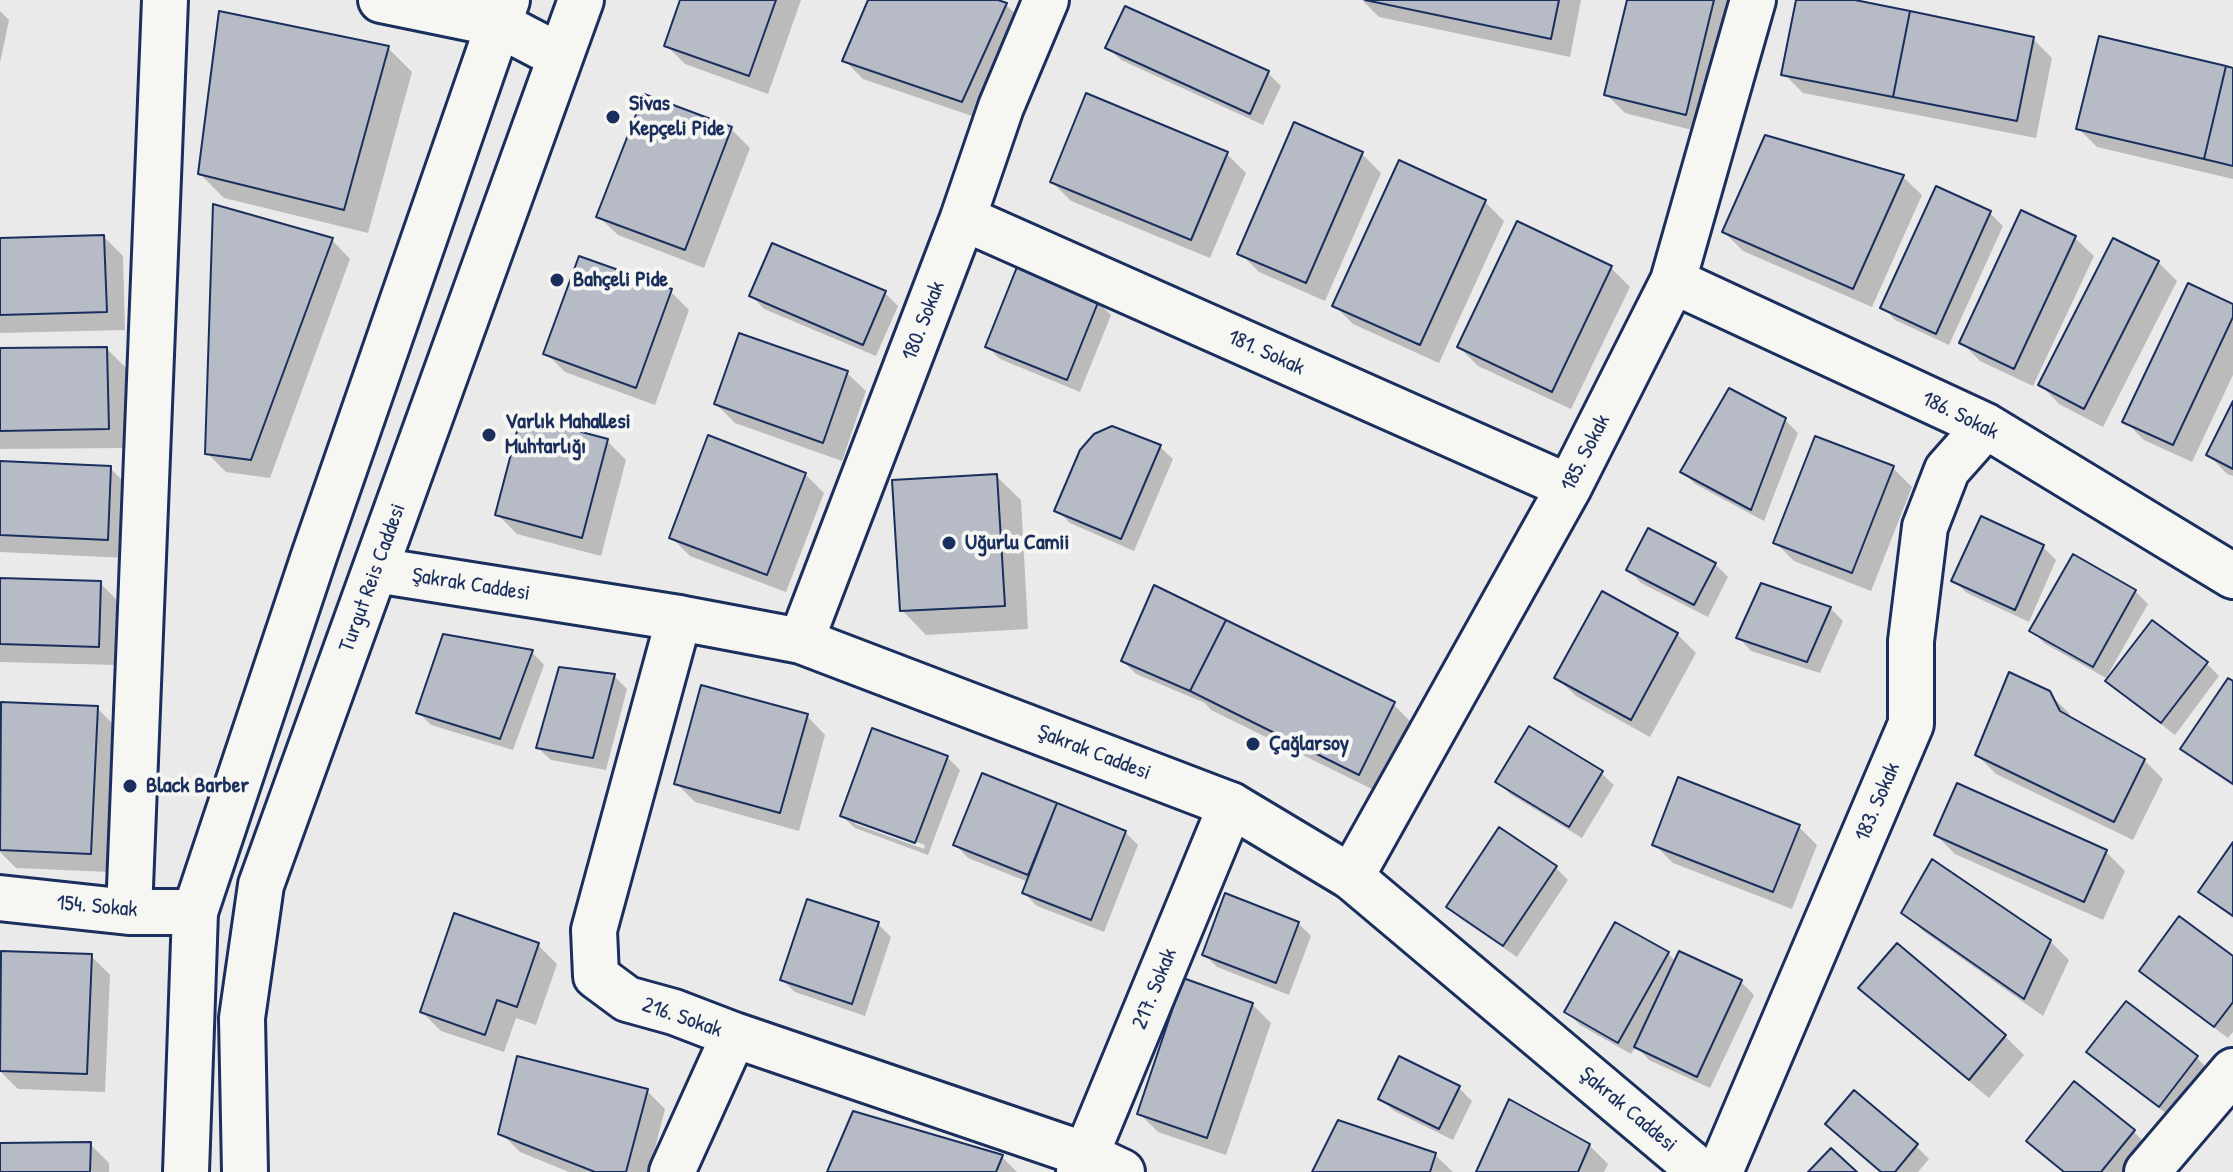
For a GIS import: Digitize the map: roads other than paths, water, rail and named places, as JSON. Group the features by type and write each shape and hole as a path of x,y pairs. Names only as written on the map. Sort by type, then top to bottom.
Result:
{"street":[{"path":"129,912 165,0"},
{"path":"381,0 503,12 559,56"},
{"name":"Turgut Reis Caddesi","path":"245,1172 242,1018 261,885 581,0"},
{"name":"180. Sokak","path":"801,641 963,218 1001,107 1046,0"},
{"name":"185. Sokak","path":"1351,877 1569,487 1673,281 1753,0"},
{"path":"186,1172 195,912 319,541 503,12"},
{"name":"181. Sokak","path":"963,218 1569,487"},
{"name":"186. Sokak","path":"1673,281 1986,426 2233,576"},
{"name":"183. Sokak","path":"1720,1172 1911,724 1911,641 1925,527 1947,470 1986,426"},
{"name":"Şakrak Caddesi","path":"376,570 679,618 801,641 1231,805 1351,877 1701,1172"},
{"name":"216. Sokak","path":"679,618 594,930 596,976 627,999 674,1012 1096,1166"},
{"name":"217. Sokak","path":"1096,1166 1231,805"},
{"name":"154. Sokak","path":"0,898 129,912 195,912"},
{"path":"672,1172 734,1035"},
{"path":"2147,1172 2227,1088"}],"place":[{"name":"Sivas Kepçeli Pide","path":"613,117"},
{"name":"Bahçeli Pide","path":"557,280"},
{"name":"Varlık Mahallesi Muhtarlığı","path":"489,435"},
{"name":"Uğurlu Camii","path":"949,543"},
{"name":"Çağlarsoy","path":"1253,744"},
{"name":"Black Barber","path":"130,786"}]}
